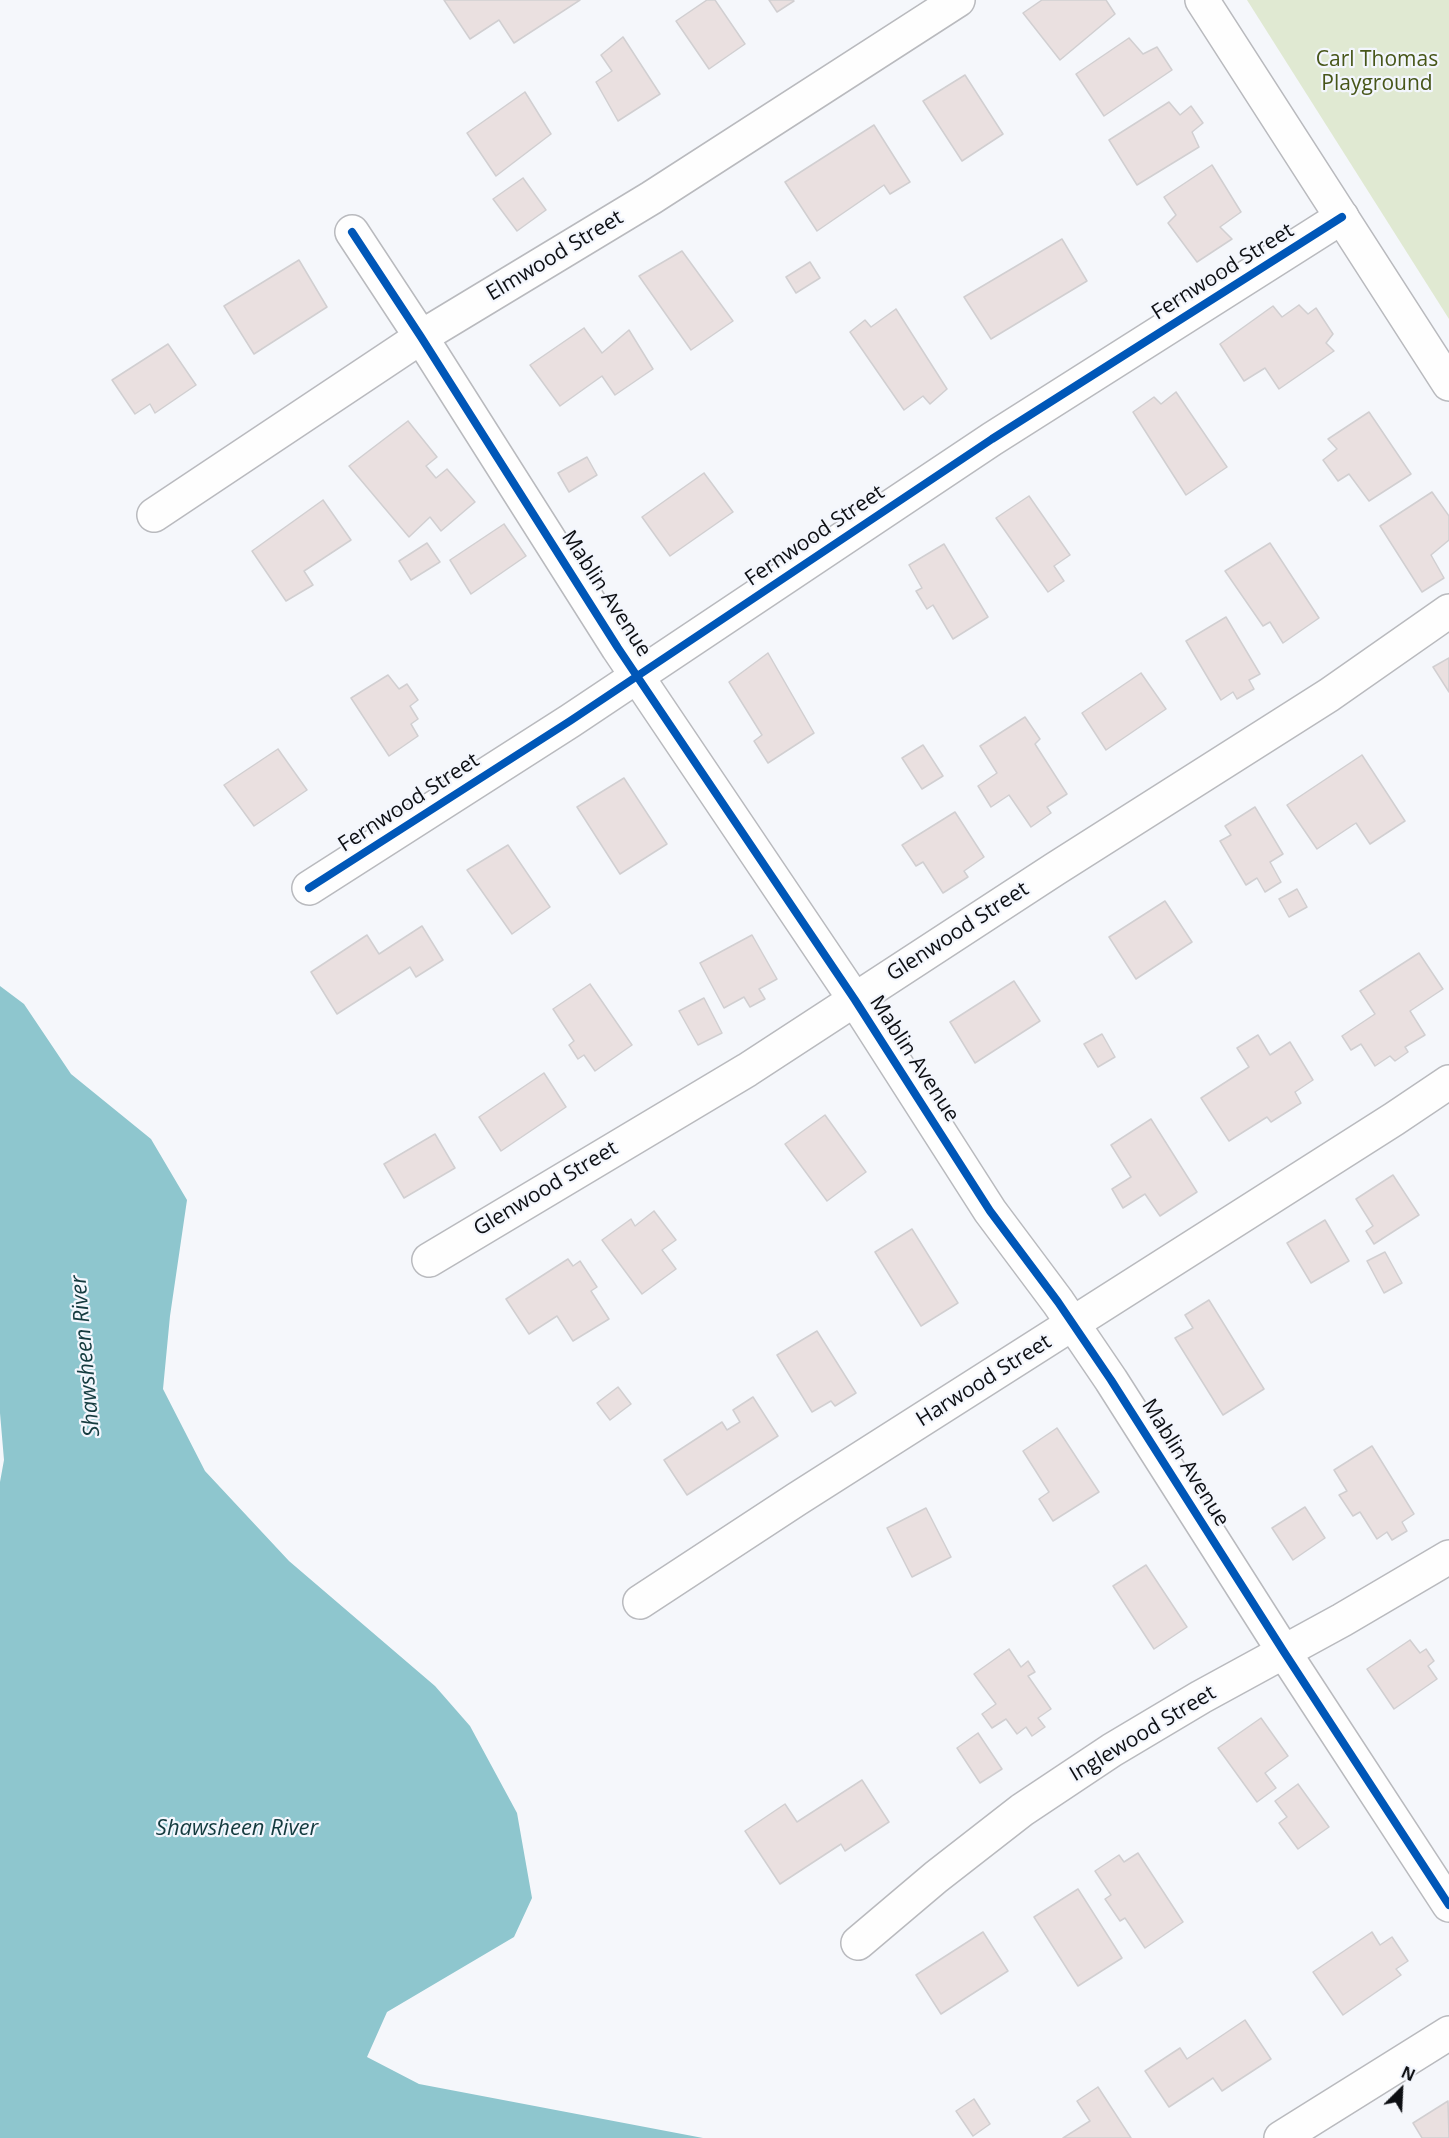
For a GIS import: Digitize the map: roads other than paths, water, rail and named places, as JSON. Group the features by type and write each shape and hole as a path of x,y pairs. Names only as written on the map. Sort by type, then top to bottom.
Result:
{"street":[{"name":"Elmwood Street","path":"154,515 422,337 651,198 958,0"},
{"path":"1202,0 1449,384"},
{"name":"Fernwood Street","path":"309,888 637,676 993,439 1342,217"},
{"name":"Mablin Avenue","path":"352,232 422,337 637,676 855,1000 990,1211 1073,1324 1449,1905"},
{"name":"Glenwood Street","path":"429,1260 747,1070 1054,869 1329,695 1449,611"},
{"name":"Harwood Street","path":"640,1602 1405,1113 1449,1082"},
{"name":"Inglewood Street","path":"858,1943 1032,1802 1112,1750 1201,1697 1342,1620 1449,1557"},
{"path":"1281,2138 1449,2033"}],"water":[{"name":"Shawsheen River","path":"0,986 24,1004 71,1074 151,1139 187,1200 170,1316 163,1389 205,1471 289,1561 435,1686 470,1726 517,1813 532,1898 514,1937 387,2012 367,2057 419,2084 703,2138 0,2138 0,1482 4,1460 0,1413"}],"park label":[{"name":"Carl Thomas Playground","path":"1377,72"}]}
